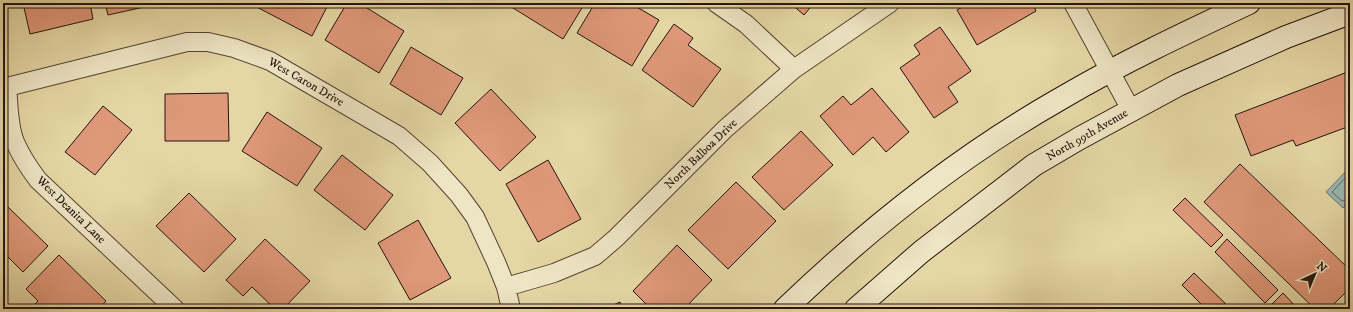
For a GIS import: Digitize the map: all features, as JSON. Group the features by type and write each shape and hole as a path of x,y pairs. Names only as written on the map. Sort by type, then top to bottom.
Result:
{"main road":[{"path":"785,309 818,277 900,207 1010,130 1059,99 1110,71 1158,46 1249,3"},
{"name":"North 99th Avenue","path":"856,309 921,252 1034,166 1080,138 1178,85 1286,37 1350,13"}],"street":[{"path":"716,3 746,24 794,69"},
{"name":"North Balboa Drive","path":"506,288 554,273 595,256 616,238 725,129 794,69 890,3"},
{"path":"1073,3 1131,110"},
{"name":"West Caron Drive","path":"5,87 187,42 208,42 234,48 270,61 399,136 430,163 459,195 475,217 496,262 506,288 511,309"},
{"name":"West Deanita Lane","path":"5,87 10,122 15,141 25,162 38,180 176,309"}],"water":[{"path":"1350,167 1350,201 1343,208 1326,192"}],"building":[{"path":"23,3 90,3 93,19 30,34"},
{"path":"105,3 162,3 108,15"},
{"path":"329,3 312,36 251,4"},
{"path":"347,3 359,3 404,31 379,73 325,40"},
{"path":"505,3 585,3 563,39"},
{"path":"595,3 630,3 659,20 632,66 577,33"},
{"path":"790,3 814,3 804,15"},
{"path":"969,3 1032,3 1036,11 977,45 957,10"},
{"path":"674,24 693,38 688,45 721,69 693,107 642,70"},
{"path":"940,27 971,71 948,87 958,102 934,118 900,68 920,54 914,45"},
{"path":"411,47 463,78 441,115 390,84"},
{"path":"1350,71 1350,126 1296,146 1293,140 1251,156 1235,115"},
{"path":"872,88 909,132 886,152 873,137 853,155 820,116 843,96 851,105"},
{"path":"491,89 536,137 500,171 455,123"},
{"path":"228,93 229,141 165,141 165,94"},
{"path":"103,106 132,130 95,175 65,152"},
{"path":"267,112 322,148 297,186 242,151"},
{"path":"801,131 833,165 784,210 752,177"},
{"path":"342,155 393,195 365,230 314,190"},
{"path":"548,160 581,219 538,242 506,184"},
{"path":"1240,164 1350,270 1350,288 1329,309 1315,309 1204,202"},
{"path":"736,182 776,221 728,269 688,230"},
{"path":"189,193 236,239 204,272 156,226"},
{"path":"1185,198 1223,235 1211,247 1173,210"},
{"path":"6,205 48,246 23,272 3,252 3,208"},
{"path":"418,220 451,278 410,300 378,243"},
{"path":"265,239 310,281 283,309 275,309 252,287 243,296 226,280"},
{"path":"1227,239 1278,290 1265,303 1215,252"},
{"path":"677,245 712,280 684,309 651,309 633,291"},
{"path":"59,255 106,301 99,309 30,309 38,301 26,289"},
{"path":"1194,273 1231,309 1206,309 1182,285"},
{"path":"1283,293 1298,309 1273,309 1270,306"},
{"path":"620,302 623,309 605,309"}]}
